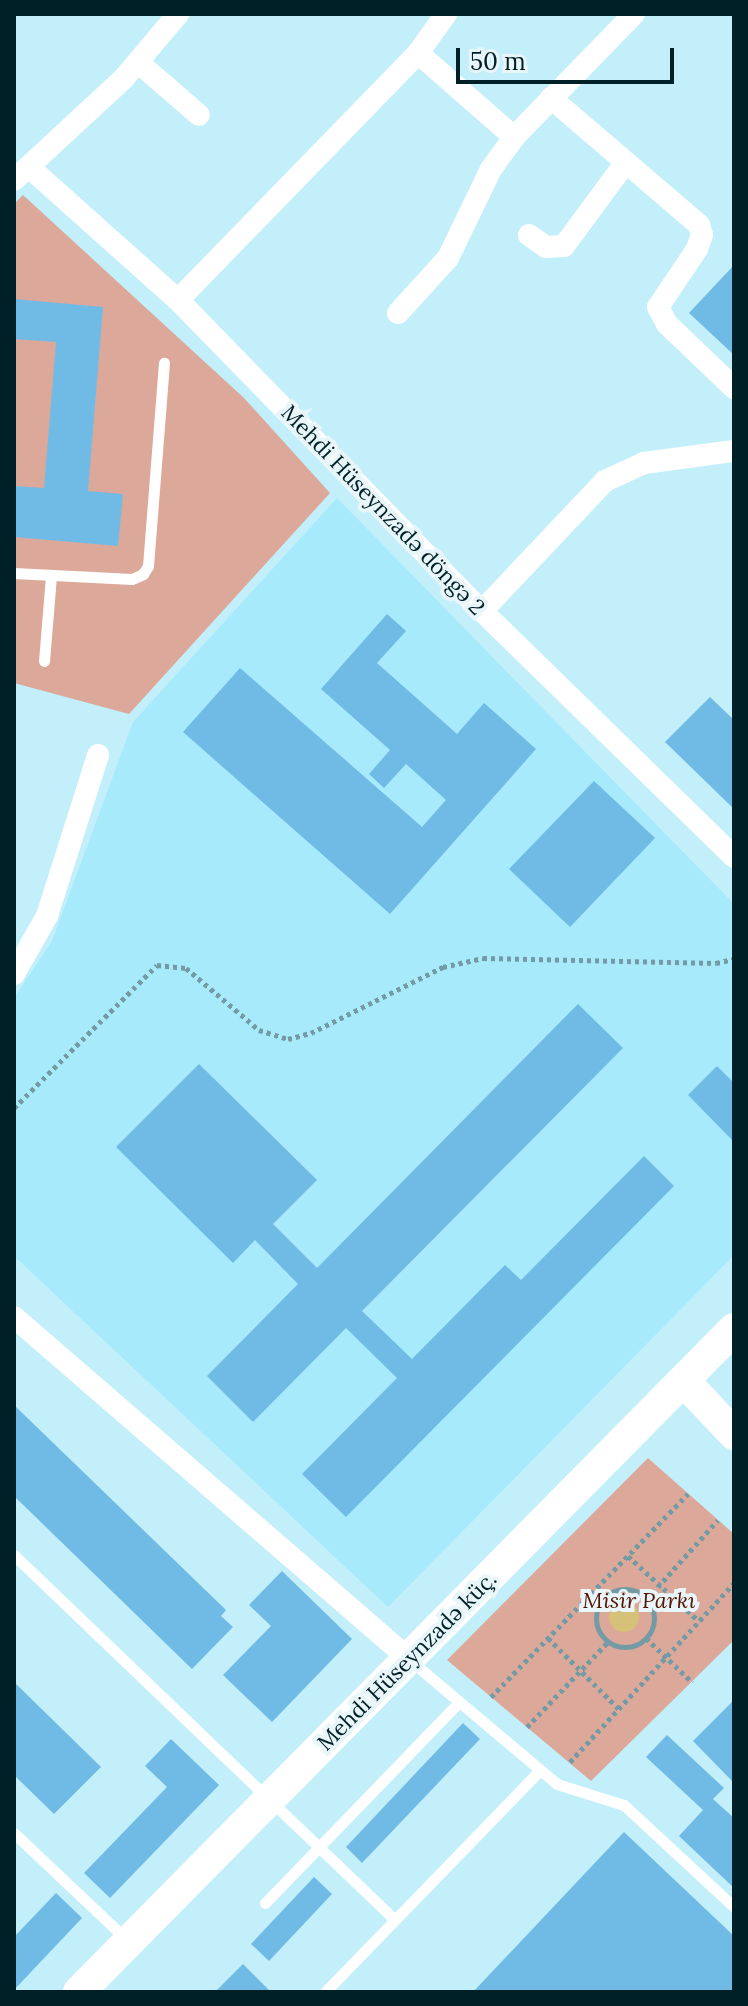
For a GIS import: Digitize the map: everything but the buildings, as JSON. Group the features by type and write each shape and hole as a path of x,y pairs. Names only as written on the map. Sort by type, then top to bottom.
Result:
{"street":[{"path":"21,174 139,63 178,14"},
{"path":"178,300 418,53 446,14"},
{"path":"398,313 448,258 491,169 514,137 634,14"},
{"path":"418,53 514,137"},
{"path":"139,63 199,115"},
{"path":"551,98 699,225 702,235 697,249 658,307 667,324 734,388"},
{"path":"529,235 546,247 564,246 626,162"},
{"name":"Mehdi Hüseynzadə döngə 2","path":"21,174 178,300 482,611 734,857"},
{"path":"482,611 605,481 644,463 734,451"},
{"path":"14,974 47,916 98,755"},
{"path":"14,1317 408,1658"},
{"name":"Mehdi Hüseynzadə küç.","path":"79,1992 734,1329"},
{"path":"684,1381 734,1434"}],"lane":[{"path":"14,573 132,579 148,566 164,363"},
{"path":"44,661 51,576"},
{"path":"14,1555 394,1919"},
{"path":"408,1658 539,1771 574,1792 624,1805 734,1907"},
{"path":"265,1903 459,1702"},
{"path":"325,1992 539,1771"},
{"path":"14,1833 128,1942"}],"path":[{"path":"14,1108 157,965 186,968 259,1030 288,1039 311,1033 443,967 483,958 716,963 734,959"},
{"path":"491,1697 688,1494"},
{"path":"647,1599 718,1520"},
{"path":"628,1556 699,1621"},
{"path":"570,1762 734,1583"},
{"path":"622,1589 647,1599 653,1626 646,1638 621,1647 608,1642 596,1618 609,1594 622,1589"},
{"path":"548,1638 619,1709"},
{"path":"646,1638 692,1682"},
{"path":"527,1727 608,1642"}],"shaded area":[{"path":"337,498 734,904 734,1255 388,1607 14,1256 14,998 52,941 133,722"},
{"path":"624,1602 635,1606 639,1617 635,1628 624,1632 613,1628 609,1617 613,1606"}],"green space":[{"path":"23,195 244,398 330,493 129,714 14,683 14,204"},
{"name":"Misir Parkı","path":"648,1458 734,1534 734,1640 591,1781 447,1660"}]}
